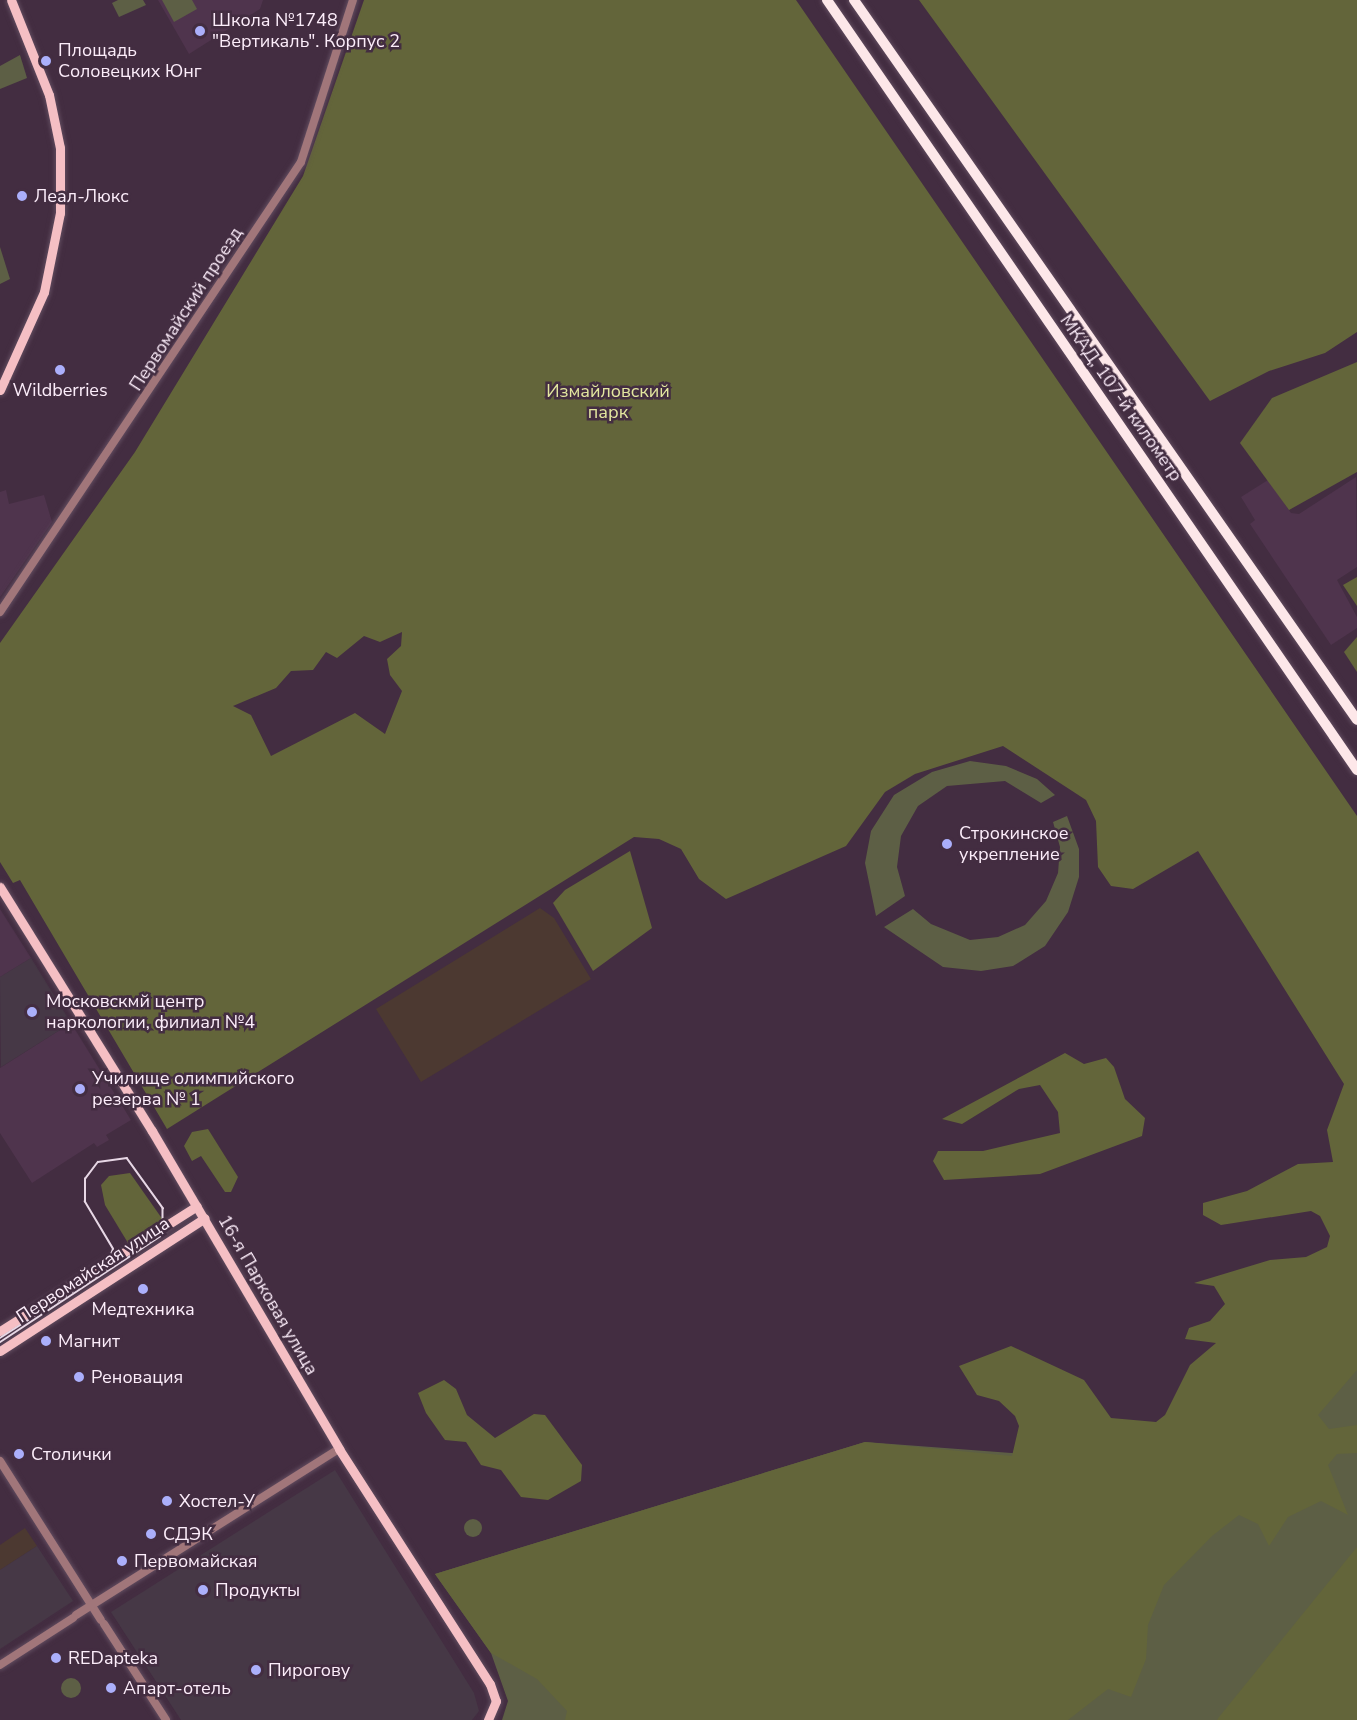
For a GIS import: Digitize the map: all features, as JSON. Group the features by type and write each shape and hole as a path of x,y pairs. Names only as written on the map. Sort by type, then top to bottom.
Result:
{"highway":[{"name":"МКАД, 107-й километр","path":"827,0 1357,770"},
{"name":"МКАД, 107-й километр","path":"854,0 1357,720"}],"main road":[{"path":"0,390 44,292 60,213 60,148 49,95 11,0"},
{"name":"16-я Парковая улица","path":"0,887 205,1218 339,1449 490,1684 496,1701 488,1720"},
{"name":"Первомайская улица","path":"0,1332 197,1206"},
{"name":"Первомайская улица","path":"0,1351 205,1218"}],"street":[{"name":"Первомайский проезд","path":"0,612 301,162 353,0"},
{"path":"0,1665 339,1449"},
{"path":"0,1461 166,1720"}],"shaded area":[{"name":"Школа №1748 \"Вертикаль\". Корпус 2","path":"158,0 263,0 260,9 189,54"},
{"path":"1356,477 1357,567 1337,580 1357,617 1357,628 1331,645 1250,524 1255,520 1241,497 1268,480 1291,513 1299,514"},
{"path":"6,490 9,504 44,495 52,522 0,597 0,492"},
{"path":"540,908 554,918 591,979 421,1082 376,1009"},
{"path":"0,909 31,958 0,977"},
{"name":"Московскмй центр наркологии, филиал №4","path":"31,958 71,1023 1,1067 0,977"},
{"path":"71,1023 131,1120 106,1135 109,1140 97,1147 94,1143 32,1183 0,1133 0,1068"},
{"path":"335,1470 474,1693 479,1711 472,1720 181,1720 111,1612"},
{"path":"25,1528 37,1546 0,1570 0,1545"},
{"path":"37,1546 73,1601 0,1649 0,1570"}],"green space":[{"path":"118,0 143,0 146,5 119,17 112,3"},
{"path":"162,0 192,0 197,9 174,22"},
{"name":"Измайловский парк","path":"364,0 796,0 1357,816 1357,1370 1318,1415 1329,1429 1357,1425 1357,1453 1337,1454 1328,1465 1348,1515 1321,1501 1288,1517 1269,1546 1258,1524 1239,1515 1212,1536 1164,1585 1148,1625 1146,1659 1131,1697 1108,1689 1068,1720 565,1720 567,1711 537,1679 491,1653 435,1574 865,1442 1012,1456 1019,1426 1015,1416 999,1401 977,1395 959,1366 1011,1346 1084,1380 1111,1418 1156,1422 1165,1415 1190,1365 1216,1343 1185,1339 1189,1328 1210,1321 1225,1304 1214,1286 1194,1283 1270,1260 1306,1257 1327,1247 1330,1236 1320,1216 1311,1211 1221,1225 1203,1215 1203,1203 1247,1191 1298,1164 1333,1162 1327,1130 1344,1084 1198,851 1133,889 1111,886 1098,867 1096,821 1086,800 1003,746 915,774 885,792 846,846 726,899 699,879 681,849 659,839 634,837 167,1129 20,880 13,883 0,862 0,643 135,452 303,176","holes":["402,632 401,646 387,659 390,675 402,691 385,734 355,713 271,756 251,715 233,706 276,688 291,671 313,670 326,652 337,658 364,636 380,642"]},
{"path":"919,0 1357,0 1357,332 1325,353 1269,371 1210,401"},
{"path":"20,55 27,78 0,89 0,66"},
{"path":"0,247 10,279 0,284"},
{"path":"1357,362 1357,472 1289,510 1240,443 1272,398"},
{"path":"1357,577 1357,606 1343,585"},
{"path":"1357,637 1357,672 1344,652"},
{"path":"970,761 1006,766 1037,779 1055,795 1041,803 1005,781 947,786 918,806 901,836 897,867 905,896 876,916 865,863 871,831 894,795 932,772"},
{"path":"1067,816 1079,849 1079,877 1068,912 1045,946 1013,966 981,971 943,967 884,927 913,909 931,924 970,940 998,937 1025,925 1046,901 1058,873 1060,847 1053,822"},
{"path":"630,851 652,928 593,971 553,903 565,890"},
{"path":"1065,1053 1084,1064 1106,1058 1114,1067 1125,1099 1145,1118 1142,1136 1040,1174 944,1180 933,1161 938,1151 983,1151 1060,1133 1058,1112 1040,1085 1019,1089 962,1124 942,1119"},
{"path":"208,1129 238,1177 231,1192 225,1192 201,1156 192,1161 184,1146 192,1132"},
{"path":"130,1173 163,1220 128,1243 105,1205 101,1185 109,1176"},
{"path":"1357,1324 1357,1720 502,1720 508,1701 491,1653 435,1574 865,1442 1224,1469"},
{"path":"444,1380 456,1389 467,1415 495,1438 534,1414 545,1415 582,1465 581,1481 548,1500 521,1497 501,1470 481,1465 466,1442 445,1440 426,1413 418,1393"},
{"path":"473,1519 479,1522 482,1528 479,1534 473,1537 467,1534 464,1528 467,1522"},
{"path":"1357,1547 1357,1720 1217,1720 1219,1717"},
{"path":"71,1678 78,1681 81,1688 78,1695 71,1698 64,1695 61,1688 64,1681"}],"tram line":[{"path":"0,1338 105,1271 113,1249 85,1202 85,1179 98,1162 127,1158 163,1208 163,1235 0,1343"}],"place":[{"name":"Школа №1748 \"Вертикаль\". Корпус 2","path":"200,31"},
{"name":"Площадь Соловецких Юнг","path":"46,61"},
{"name":"Леал-Люкс","path":"22,196"},
{"name":"Wildberries","path":"60,370"},
{"name":"Строкинское укрепление","path":"947,844"},
{"name":"Московскмй центр наркологии, филиал №4","path":"32,1012"},
{"name":"Училище олимпийского резерва № 1","path":"80,1089"},
{"name":"Медтехника","path":"143,1289"},
{"name":"Магнит","path":"46,1341"},
{"name":"Реновация","path":"79,1377"},
{"name":"Столички","path":"19,1454"},
{"name":"Хостел-У","path":"167,1501"},
{"name":"СДЭК","path":"151,1534"},
{"name":"Первомайская","path":"122,1561"},
{"name":"Продукты","path":"203,1590"},
{"name":"REDapteka","path":"56,1658"},
{"name":"Пирогову","path":"256,1670"},
{"name":"Апарт-отель","path":"111,1688"}]}
